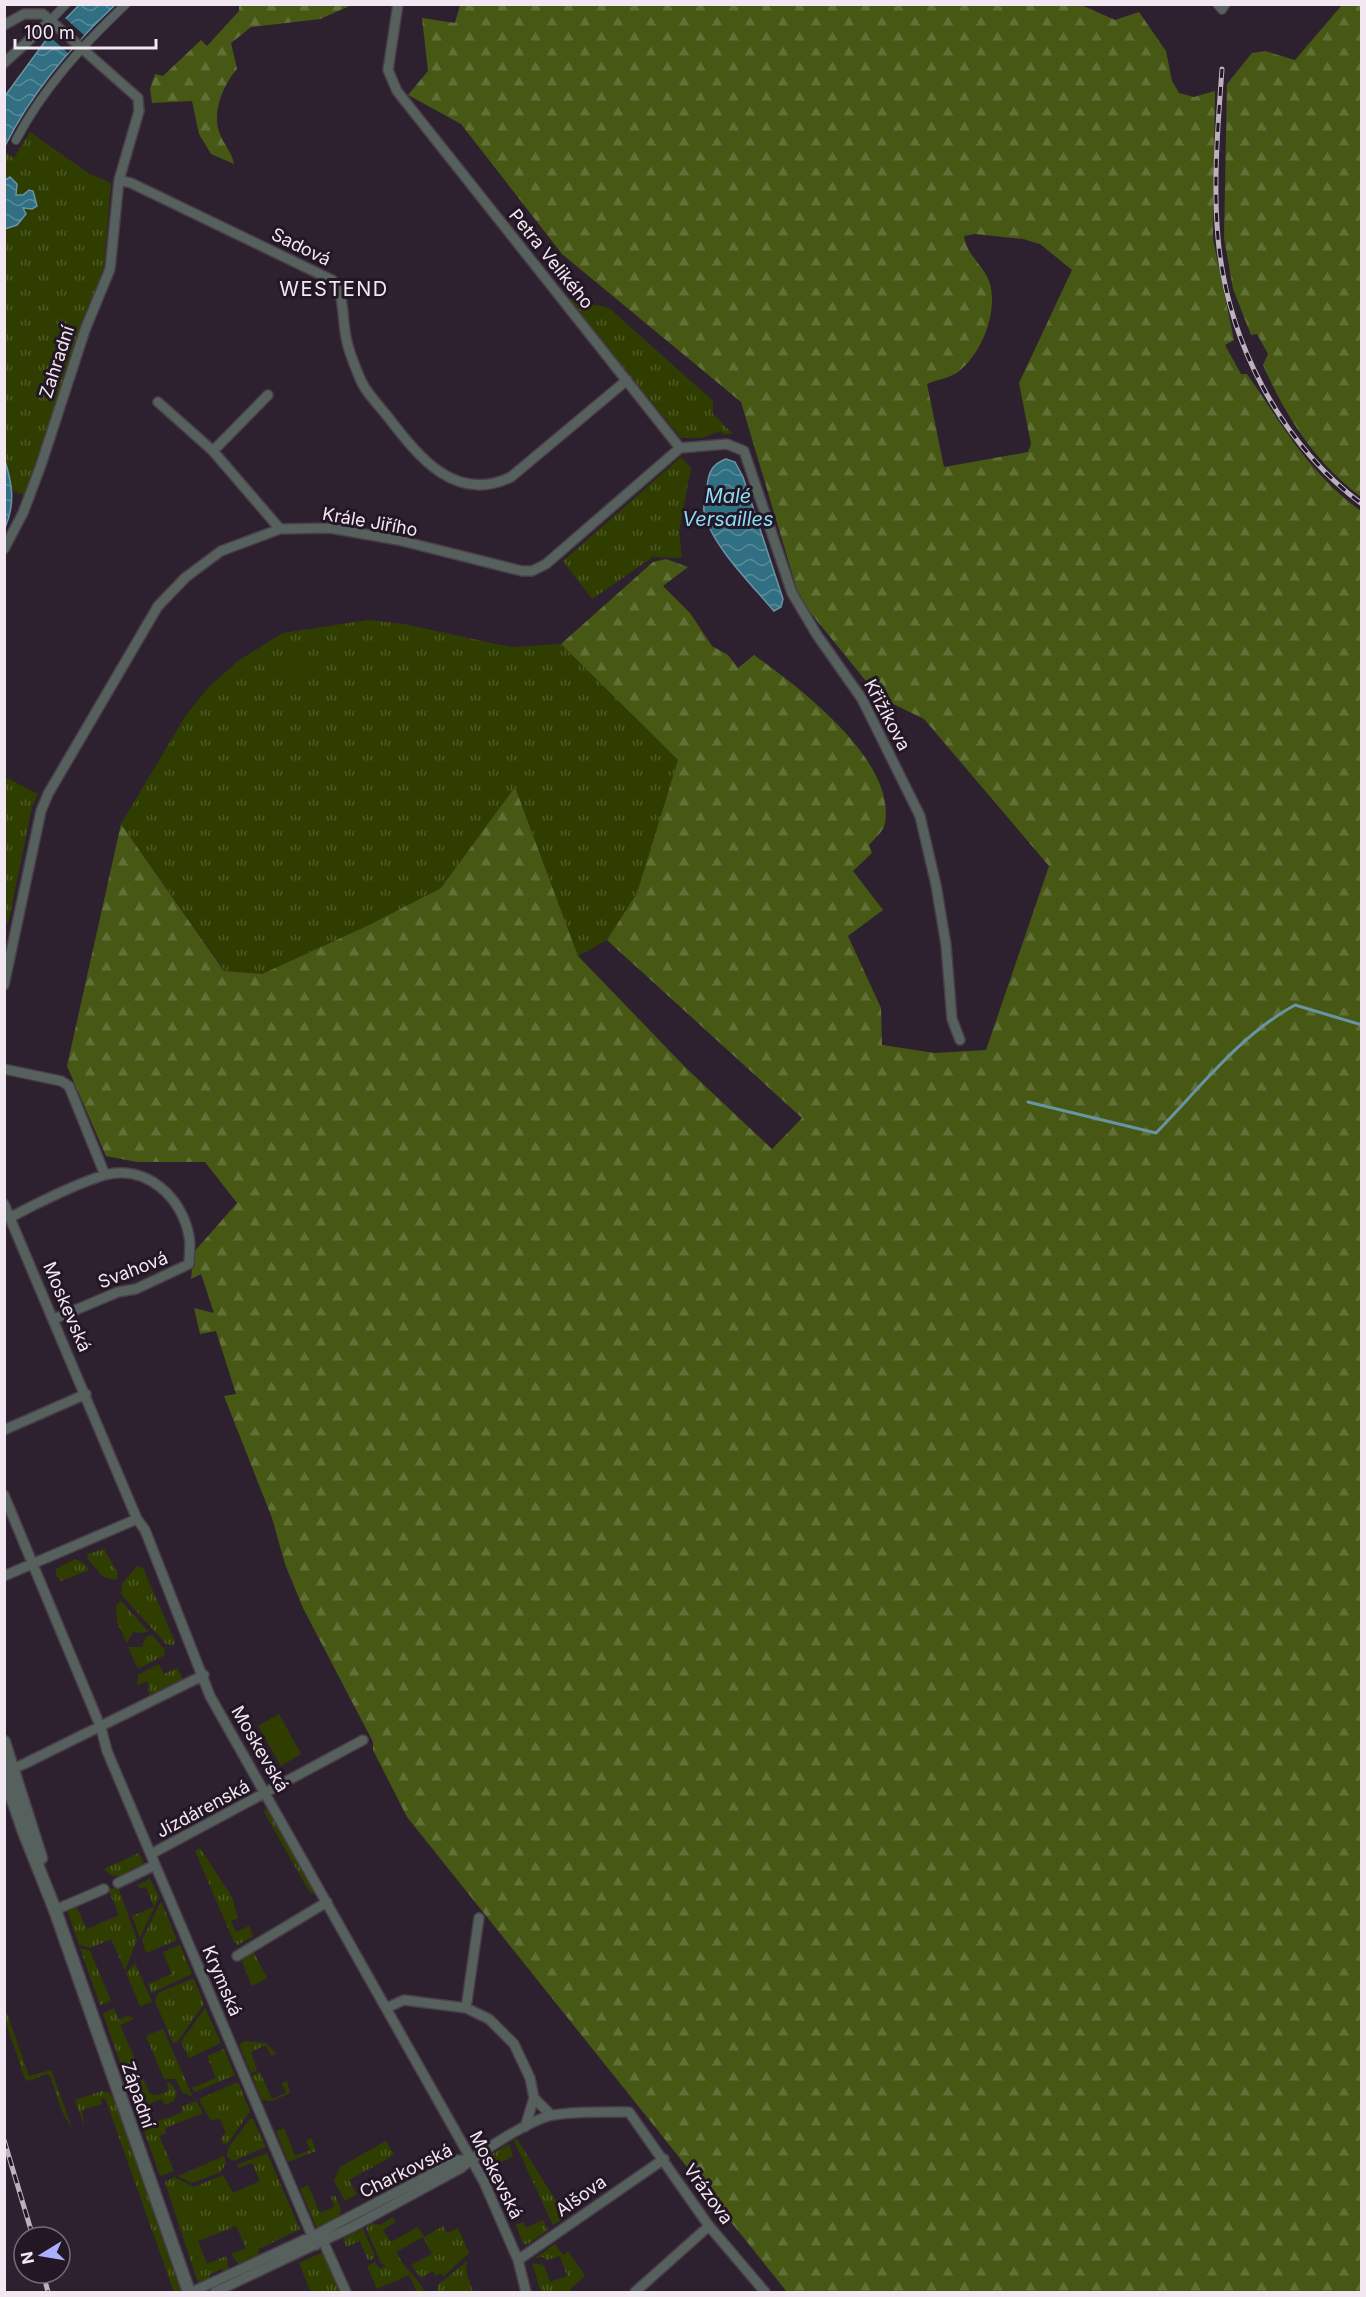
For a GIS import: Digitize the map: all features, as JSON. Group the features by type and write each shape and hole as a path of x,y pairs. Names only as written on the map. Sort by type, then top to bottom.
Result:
{"street":[{"path":"4,63 53,24 66,4"},
{"path":"16,140 51,83 78,47 126,4"},
{"name":"Petra Velikého","path":"398,4 388,70 397,91 680,448"},
{"path":"1217,4 1222,10 1226,4"},
{"path":"4,25 24,14 43,14 138,98 139,111 118,180"},
{"name":"Sadová","path":"118,180 131,183 332,280 338,289 346,339 363,385 411,448 445,476 459,483 491,485 511,477 627,380"},
{"name":"Zahradní","path":"4,549 23,513 85,330 110,269 118,180"},
{"path":"213,451 268,395"},
{"path":"158,402 213,451 280,530"},
{"name":"Křižíkova","path":"680,448 727,444 744,451 792,593 817,635 862,699 920,816 936,885 946,945 952,1019 960,1040"},
{"name":"Krále Jiřího","path":"4,985 41,811 48,794 158,606 186,577 220,552 280,530 330,528 374,535 450,555 532,571 546,564 680,448"},
{"path":"4,1069 61,1081 69,1086 105,1175"},
{"name":"Svahová","path":"11,1216 105,1175 138,1175 165,1190 186,1225 189,1238 189,1264 136,1289 118,1292 54,1319"},
{"name":"Moskevská","path":"4,1204 137,1519 146,1530 210,1696 267,1793 497,2208 518,2260 526,2292"},
{"path":"4,1430 86,1394"},
{"name":"Krymská","path":"4,1495 155,1865 317,2241 346,2292"},
{"path":"4,1576 137,1519"},
{"path":"8,1768 101,1728 204,1676"},
{"name":"Jízdárenská","path":"151,1854 363,1740"},
{"name":"Západní","path":"4,1742 8,1768 55,1910 191,2292"},
{"name":"Jízdárenská","path":"118,1883 155,1865"},
{"path":"55,1910 104,1889"},
{"path":"237,1956 327,1902"},
{"path":"466,2008 479,1918"},
{"path":"386,2008 404,2000 466,2008 489,2019 514,2044 530,2078 534,2098 525,2127"},
{"path":"534,2098 551,2115"},
{"name":"Vrázova","path":"551,2115 629,2112 709,2226 765,2292"},
{"name":"Charkovská","path":"215,2292 461,2168 471,2159 525,2127 551,2115"},
{"name":"Alšova","path":"518,2260 664,2159"},
{"path":"635,2292 709,2226"},
{"name":"Charkovská","path":"191,2292 317,2241"}],"green space":[{"path":"1079,4 1115,20 1139,12 1166,51 1172,81 1179,93 1194,97 1215,91 1213,239 1234,340 1225,345 1241,374 1247,374 1311,464 1342,496 1361,511 1361,2292 787,2292 407,1817 373,1750 373,1742 303,1608 285,1564 272,1518 224,1396 236,1394 216,1331 200,1334 194,1308 214,1313 201,1274 191,1279 194,1252 237,1203 205,1162 137,1162 106,1156 67,1066 121,824 224,971 262,974 369,925 441,888 515,787 578,956 687,1069 772,1149 802,1118 607,940 637,893 678,760 561,644 653,562 666,559 688,567 663,586 690,613 712,646 728,655 738,668 754,655 795,686 840,727 876,775 884,799 885,823 881,832 869,845 872,853 853,871 883,910 848,936 881,1008 882,1045 935,1053 986,1050 1049,866 924,719 879,697 800,600 741,402 562,254 461,124 408,95 428,71 422,18 455,23 460,5","holes":["975,234 1023,239 1040,244 1072,270 1019,383 1031,444 1028,452 944,467 927,384 955,374 966,365 986,332 992,308 988,278 968,249 964,236"]},
{"path":"239,5 352,5 320,19 251,27 231,43 237,69 223,91 217,117 220,134 234,164 211,154 199,134 192,101 152,103 150,89 155,74 163,76 201,40 207,46 239,11"},
{"path":"1342,5 1362,5 1361,497 1316,454 1282,403 1263,365 1268,354 1257,334 1251,335 1233,289 1224,238 1227,84 1252,53 1265,51 1295,60"},
{"path":"30,132 88,173 111,183 104,267 26,495 13,491 5,457 4,152 14,158"},
{"path":"566,298 609,308 713,401 713,414 733,434 722,434 721,431 701,438 681,438"},
{"path":"681,457 691,468 679,531 682,558 653,557 592,599 563,561"},
{"path":"368,620 404,624 510,647 561,644 678,760 637,893 607,940 578,956 515,787 441,888 369,925 262,974 225,971 121,824 186,715 208,688 238,661 283,633"},
{"path":"303,649 310,665 281,678 274,662"},
{"path":"5,777 38,794 32,807 8,924 4,923"},
{"path":"104,1549 118,1574 116,1580 103,1577 87,1558 88,1554"},
{"path":"75,1559 85,1564 89,1570 61,1581 56,1575 56,1569"},
{"path":"137,1566 143,1568 175,1642 173,1645 166,1644 121,1594 122,1584"},
{"path":"121,1601 148,1631 133,1632 127,1643 117,1622 116,1605"},
{"path":"152,1635 164,1649 165,1655 138,1669 128,1647 142,1647 146,1637"},
{"path":"159,1664 164,1674 177,1668 183,1679 149,1695 148,1681 137,1685 138,1675"},
{"path":"279,1714 301,1754 281,1766 258,1726"},
{"path":"266,1808 315,1893 310,1893 264,1812"},
{"path":"200,1848 232,1897 238,1918 231,1921 236,1932 249,1926 253,1936 238,1945 234,1942 195,1851"},
{"path":"139,1853 144,1863 121,1875 112,1876 104,1869"},
{"path":"149,1877 159,1897 140,1938 132,1916 154,1907 146,1887 140,1888 137,1885 148,1880"},
{"path":"108,1889 119,1890 137,1940 125,1970 111,1939 90,1948 79,1945 67,1910 75,1904 87,1929 119,1915"},
{"path":"161,1901 177,1940 146,1953 142,1940"},
{"path":"180,1945 192,1974 151,1993 148,1984 172,1974 163,1952"},
{"path":"80,1948 90,1951 111,2001 100,2005"},
{"path":"253,1951 267,1978 252,1986 242,1962 244,1957"},
{"path":"135,1963 152,2002 140,2006 126,1973"},
{"path":"194,1979 204,2004 177,2042 173,2043 155,2001 158,1993"},
{"path":"5,2008 29,2076 51,2070 73,2131 62,2111 50,2076 46,2074 29,2081 25,2079 5,2020"},
{"path":"114,2008 119,2020 128,2016 134,2019 120,2025 150,2094 158,2095 169,2091 167,2083 169,2082 177,2092 174,2101 165,2105 162,2099 147,2105 154,2123 183,2112 181,2107 196,2101 203,2113 165,2128 166,2133 159,2136 174,2171 160,2176 103,2014"},
{"path":"205,2008 221,2043 189,2058 181,2042"},
{"path":"163,2029 191,2096 182,2092 176,2079 164,2079 146,2036"},
{"path":"245,2041 266,2043 276,2054 271,2056 266,2045 251,2052 257,2071 251,2073 239,2045"},
{"path":"224,2049 235,2075 195,2092 192,2088 216,2078 207,2056"},
{"path":"260,2072 272,2099 286,2093 282,2083 287,2081 290,2093 272,2101 262,2100 252,2076"},
{"path":"238,2082 250,2111 228,2143 223,2144 221,2138 226,2133 220,2119 210,2120 199,2099"},
{"path":"102,2091 109,2093 114,2099 181,2292 174,2292 105,2098 101,2098 102,2104 82,2110 84,2126 75,2100"},
{"path":"250,2119 253,2119 266,2147 233,2161 227,2156 228,2148"},
{"path":"284,2128 295,2156 310,2150 306,2140 311,2138 316,2151 288,2162 276,2131"},
{"path":"517,2139 566,2217 553,2225 514,2141"},
{"path":"386,2141 394,2155 349,2180 357,2194 345,2201 334,2181 340,2167"},
{"path":"509,2144 513,2156 497,2164 500,2170 491,2173 486,2163 487,2157"},
{"path":"267,2153 300,2229 259,2249 258,2256 239,2265 231,2254 246,2248 236,2226 198,2241 207,2264 226,2256 229,2270 224,2272 222,2269 209,2275 210,2279 198,2283 165,2182 174,2177 194,2187 223,2175 233,2193 260,2181 252,2163 238,2168 237,2165"},
{"path":"224,2156 226,2163 221,2172 192,2183 178,2176"},
{"path":"308,2185 320,2213 334,2207 331,2197 335,2195 341,2210 339,2219 322,2228 316,2226 300,2189"},
{"path":"393,2217 395,2222 383,2230 391,2242 418,2227 424,2237 443,2226 447,2233 458,2228 469,2253 444,2276 439,2273 436,2276 433,2271 421,2278 411,2265 432,2254 423,2237 396,2252 424,2290 417,2292 409,2275 377,2289 367,2266 375,2262 380,2269 386,2266 381,2263 366,2228 372,2223 380,2225"},
{"path":"543,2220 548,2230 528,2244 523,2244 516,2225 523,2222 526,2228"},
{"path":"363,2229 375,2257 373,2259 368,2260 360,2241 346,2247 344,2238"},
{"path":"555,2244 563,2255 568,2251 585,2276 570,2289 572,2292 541,2292 532,2263 544,2265 550,2282 567,2276 560,2256 546,2260 544,2257 535,2258"},
{"path":"325,2251 343,2292 311,2292 299,2263"},
{"path":"467,2261 466,2272 473,2292 437,2292 438,2285"}],"water":[{"path":"79,5 115,5 68,53 40,88 5,146 5,96 49,36"},
{"path":"10,177 17,184 16,195 23,195 29,190 33,191 37,206 32,209 23,208 26,214 17,225 5,229 5,180"},
{"path":"4,457 12,493 11,510 5,528"},
{"name":"Malé Versailles","path":"726,459 735,462 743,477 783,599 781,607 774,611 723,550 714,537 704,511 708,478 714,466"}],"pier":[{"path":"65,18 84,35 68,53 49,36"}],"waterway":[{"path":"1028,1102 1156,1133 1238,1047 1256,1031 1295,1005 1362,1025"}],"railway":[{"path":"1222,69 1216,196 1223,276 1233,314 1262,386 1282,419 1306,451 1332,479 1362,504"},
{"path":"4,2140 29,2225"},
{"path":"46,2285 48,2292"}],"district":[{"name":"WESTEND","path":"334,289"}]}
